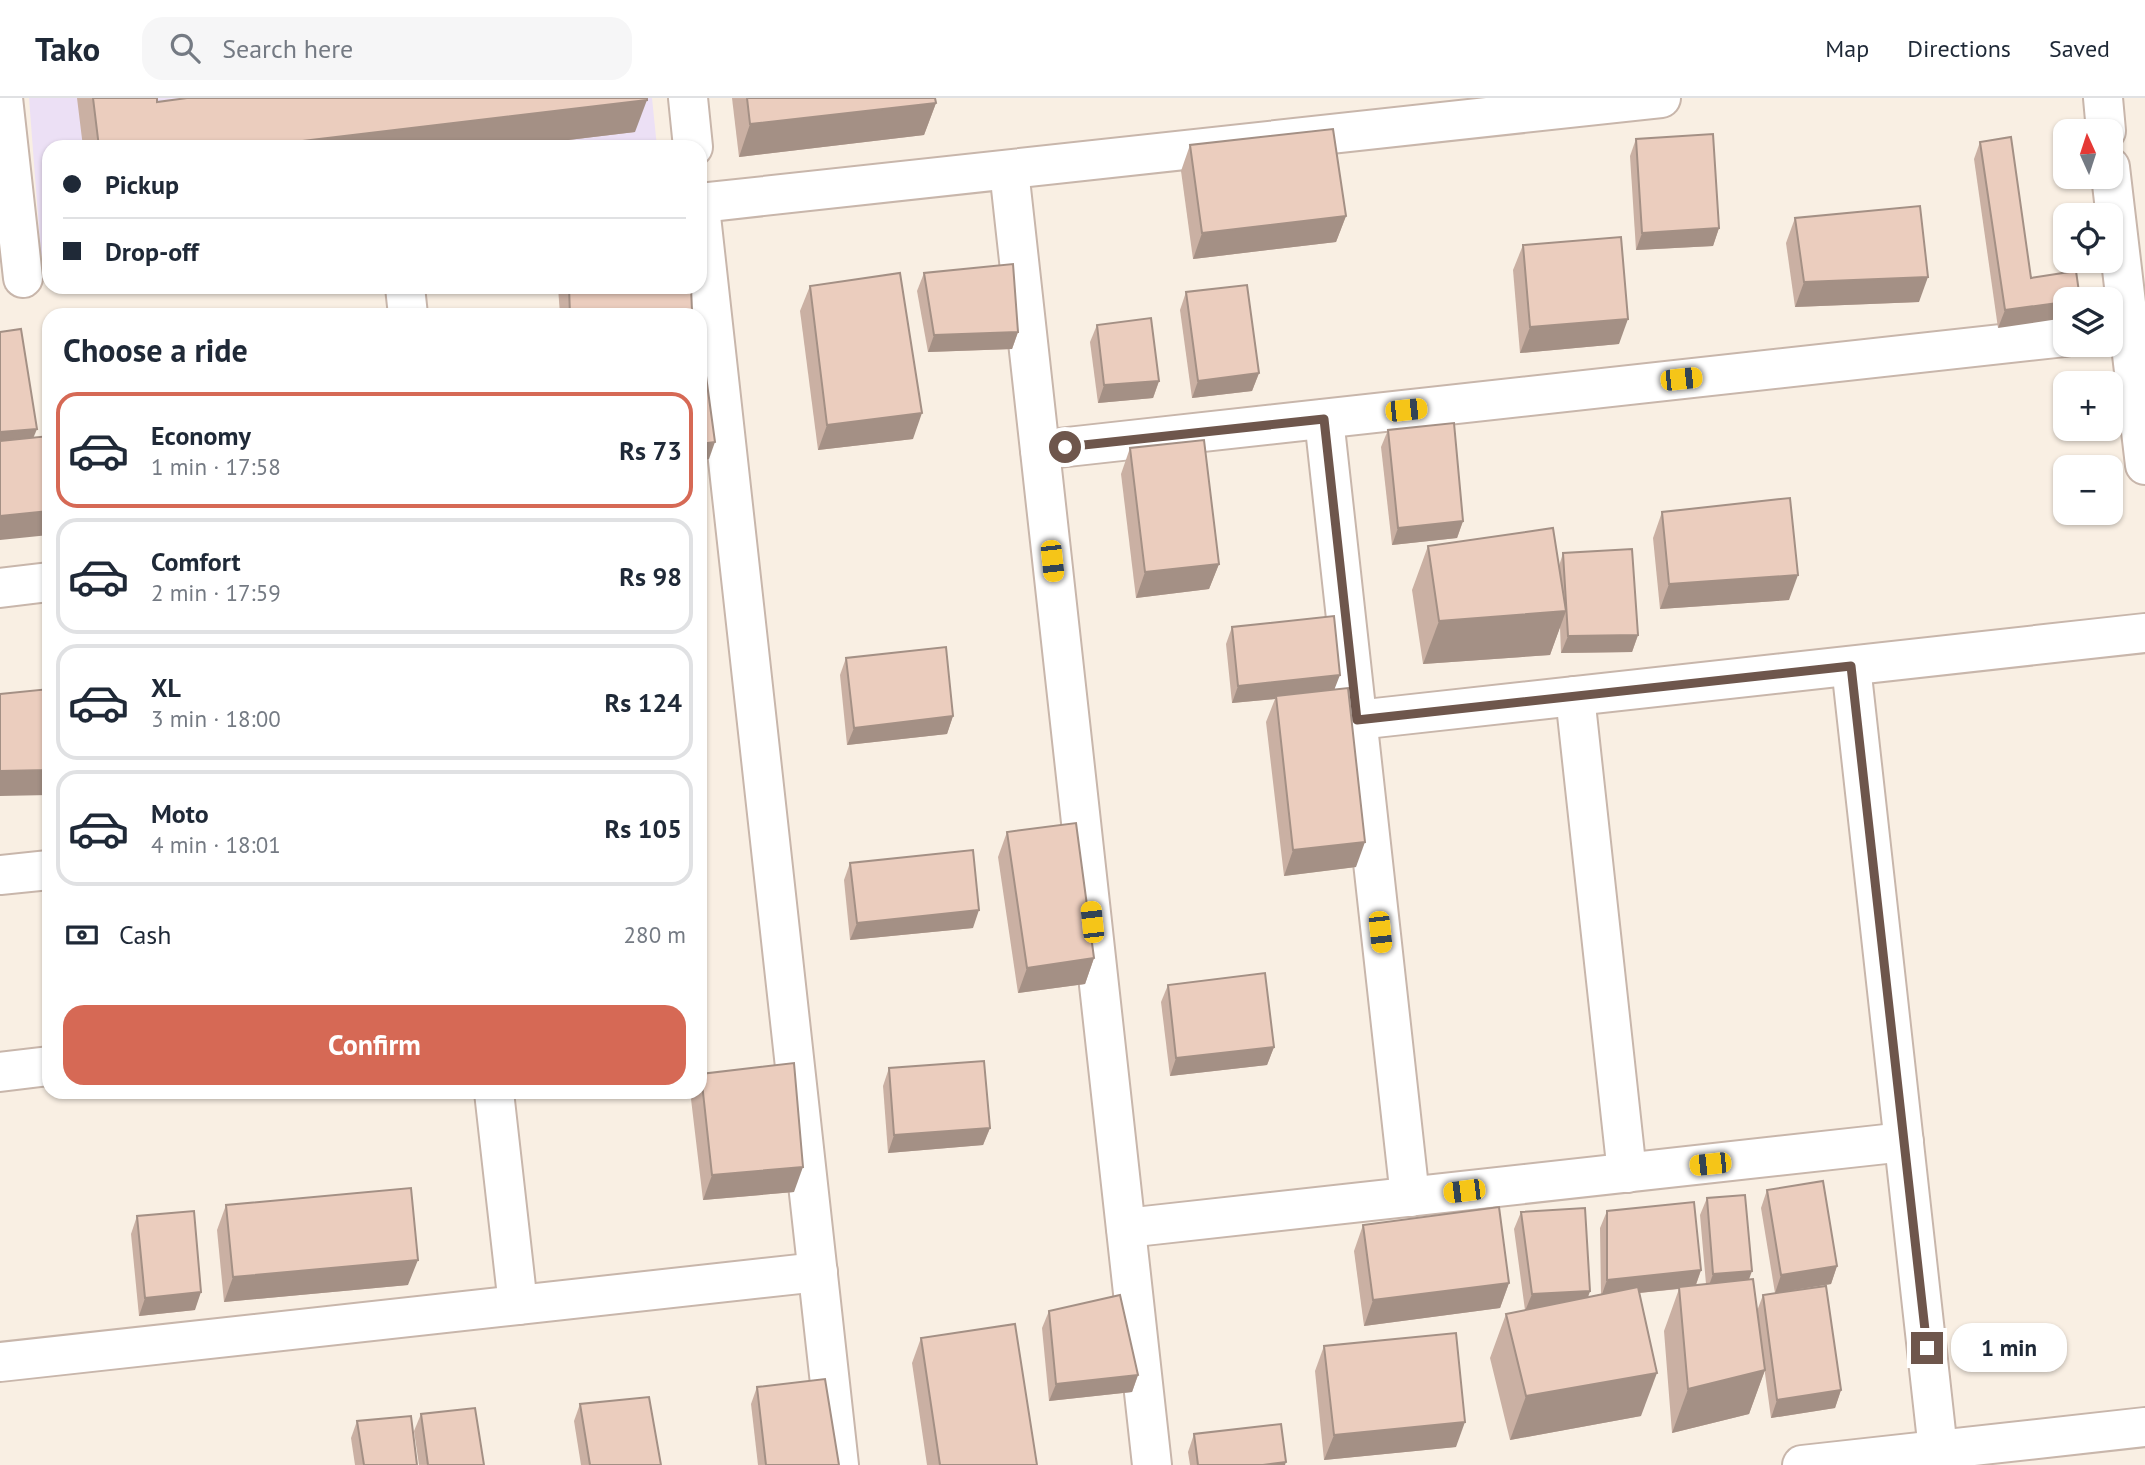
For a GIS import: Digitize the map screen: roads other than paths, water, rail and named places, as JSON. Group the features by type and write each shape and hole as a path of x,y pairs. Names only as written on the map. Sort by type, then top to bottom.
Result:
{"street":[{"path":"4,98 24,278"},
{"path":"688,98 692,140"},
{"path":"707,204 1661,98"},
{"path":"2103,98 2105,119"},
{"path":"1009,170 1152,1465"},
{"path":"2111,189 2117,287"},
{"path":"707,268 839,1465"},
{"path":"1040,450 2053,338"},
{"path":"2123,347 2145,465"},
{"path":"1324,419 1410,1197"},
{"path":"0,588 42,583"},
{"path":"1357,720 2145,633"},
{"path":"1851,666 1938,1450"},
{"path":"1574,696 1627,1173"},
{"path":"0,875 42,871"},
{"path":"0,1072 42,1067"},
{"path":"496,1099 518,1305"},
{"path":"1126,1228 1904,1142"},
{"path":"0,1362 818,1272"},
{"path":"1802,1465 2145,1427"}]}
